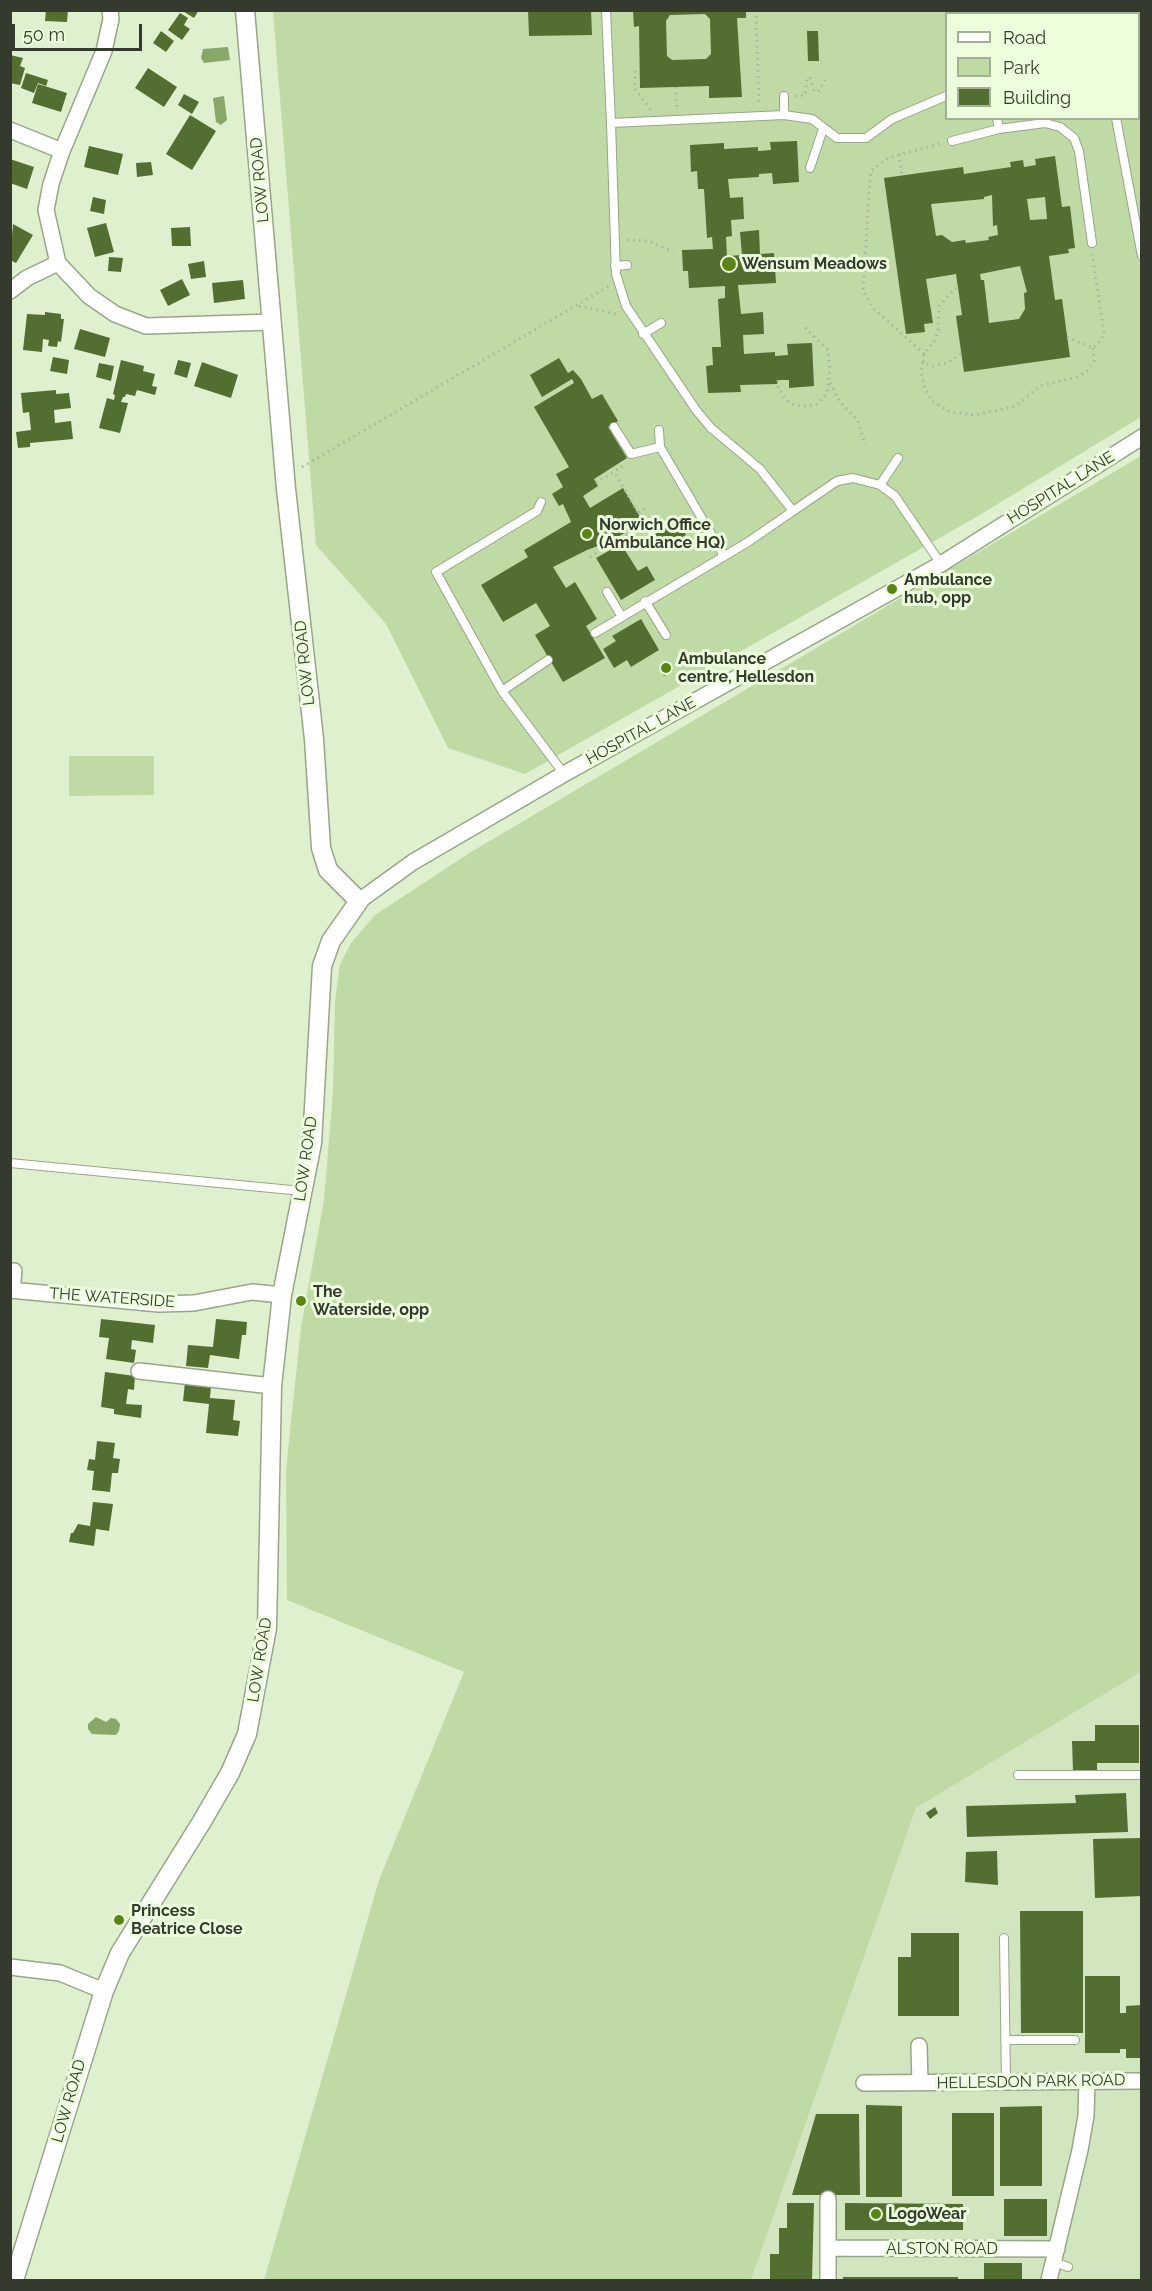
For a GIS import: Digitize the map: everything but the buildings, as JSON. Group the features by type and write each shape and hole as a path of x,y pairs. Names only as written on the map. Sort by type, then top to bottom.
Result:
{"street":[{"path":"110,10 111,19 104,51 62,151 46,210 58,263 89,296 115,314 147,326 272,322"},
{"name":"LOW ROAD","path":"14,2280 104,1991 120,1953 230,1773 247,1734 267,1628 272,1386 282,1295 312,1143 322,966 331,941 359,901 328,870 321,848 314,739 285,477 245,10"},
{"path":"10,130 62,151"},
{"path":"10,291 58,263"},
{"name":"HOSPITAL LANE","path":"359,901 413,862 564,774 940,564 1142,437"},
{"name":"THE WATERSIDE","path":"14,1271 11,1290 159,1304 194,1303 252,1292 282,1295"},
{"path":"139,1371 272,1386"},
{"path":"10,1967 60,1973 104,1991"},
{"name":"HELLESDON PARK ROAD","path":"919,2046 920,2083"},
{"path":"1049,2280 1060,2259 1086,2116 1087,2081"},
{"name":"HELLESDON PARK ROAD","path":"864,2083 1142,2081"},
{"path":"828,2199 828,2280"},
{"name":"ALSTON ROAD","path":"828,2248 1060,2259"}],"lane":[{"path":"606,10 613,241 615,266 626,306 696,411 711,428 760,469 793,511"},
{"path":"784,96 784,115"},
{"path":"611,123 784,115 812,119 837,138 867,138 892,119 945,96"},
{"path":"997,120 999,129"},
{"path":"1116,120 1142,256"},
{"path":"952,141 999,129 1045,123 1060,127 1074,138 1079,151 1092,243"},
{"path":"810,168 823,129"},
{"path":"1131,190 1142,189"},
{"path":"615,266 627,265"},
{"path":"643,334 661,322"},
{"path":"614,427 631,454 660,447"},
{"path":"659,430 660,447 724,556"},
{"path":"880,485 898,458"},
{"path":"595,633 645,601 724,556 837,481 853,478 880,485 895,496 940,564"},
{"path":"541,502 537,511 436,572 502,691 564,774"},
{"path":"607,592 622,616"},
{"path":"645,601 666,634"},
{"path":"502,691 548,660"},
{"path":"10,1163 302,1191"},
{"path":"1018,1775 1142,1775"},
{"path":"1004,1938 1006,2082"},
{"path":"1005,2040 1075,2040"}],"path":[{"path":"756,10 760,116"},
{"path":"635,71 635,90 650,106 653,121"},
{"path":"784,96 804,96 807,78 810,78 814,90 818,92 826,78"},
{"path":"676,87 676,120"},
{"path":"924,354 874,309 863,291 871,171 888,158 952,141"},
{"path":"899,154 902,175"},
{"path":"613,241 649,241 673,252"},
{"path":"958,286 939,306 938,330 935,340 924,354 921,372 931,400 950,412 976,415 1016,406 1040,387 1077,377 1087,371 1094,361 1094,348 1102,339 1104,332 1092,243"},
{"path":"285,477 618,280"},
{"path":"577,306 634,318"},
{"path":"778,380 778,388 791,404 809,407 821,400 827,393 830,382 828,350 806,329 804,323"},
{"path":"1067,337 1094,348"},
{"path":"923,362 933,366 947,363 961,354"},
{"path":"830,382 840,402 858,421 865,445"},
{"path":"596,483 628,462 631,454"},
{"path":"590,557 645,524 614,472"},
{"path":"639,513 648,506"}],"shaded area":[{"path":"228,47 230,60 204,63 201,58 203,49"},
{"path":"224,96 227,120 221,125 216,122 213,98"},
{"path":"1141,1672 1141,2280 751,2280 916,1808"},
{"path":"96,1717 106,1722 111,1718 116,1719 120,1724 119,1731 116,1735 92,1734 88,1729 88,1724"}],"green space":[{"path":"273,11 1141,11 1141,417 973,519 525,774 448,748 386,624 316,545"},
{"path":"1141,456 1141,1672 916,1808 751,2280 264,2280 379,1880 464,1672 287,1600 286,1470 301,1327 324,1200 333,1092 335,1001 340,964 351,943 375,915 471,852"},
{"path":"69,756 154,756 154,795 69,796"}],"place":[{"name":"Wensum Meadows","path":"729,264"},
{"name":"Norwich Office (Ambulance HQ)","path":"587,534"},
{"name":"Ambulance hub, opp","path":"892,589"},
{"name":"Ambulance centre, Hellesdon","path":"666,668"},
{"name":"The Waterside, opp","path":"301,1301"},
{"name":"Princess Beatrice Close","path":"119,1920"},
{"name":"LogoWear","path":"876,2214"}]}
